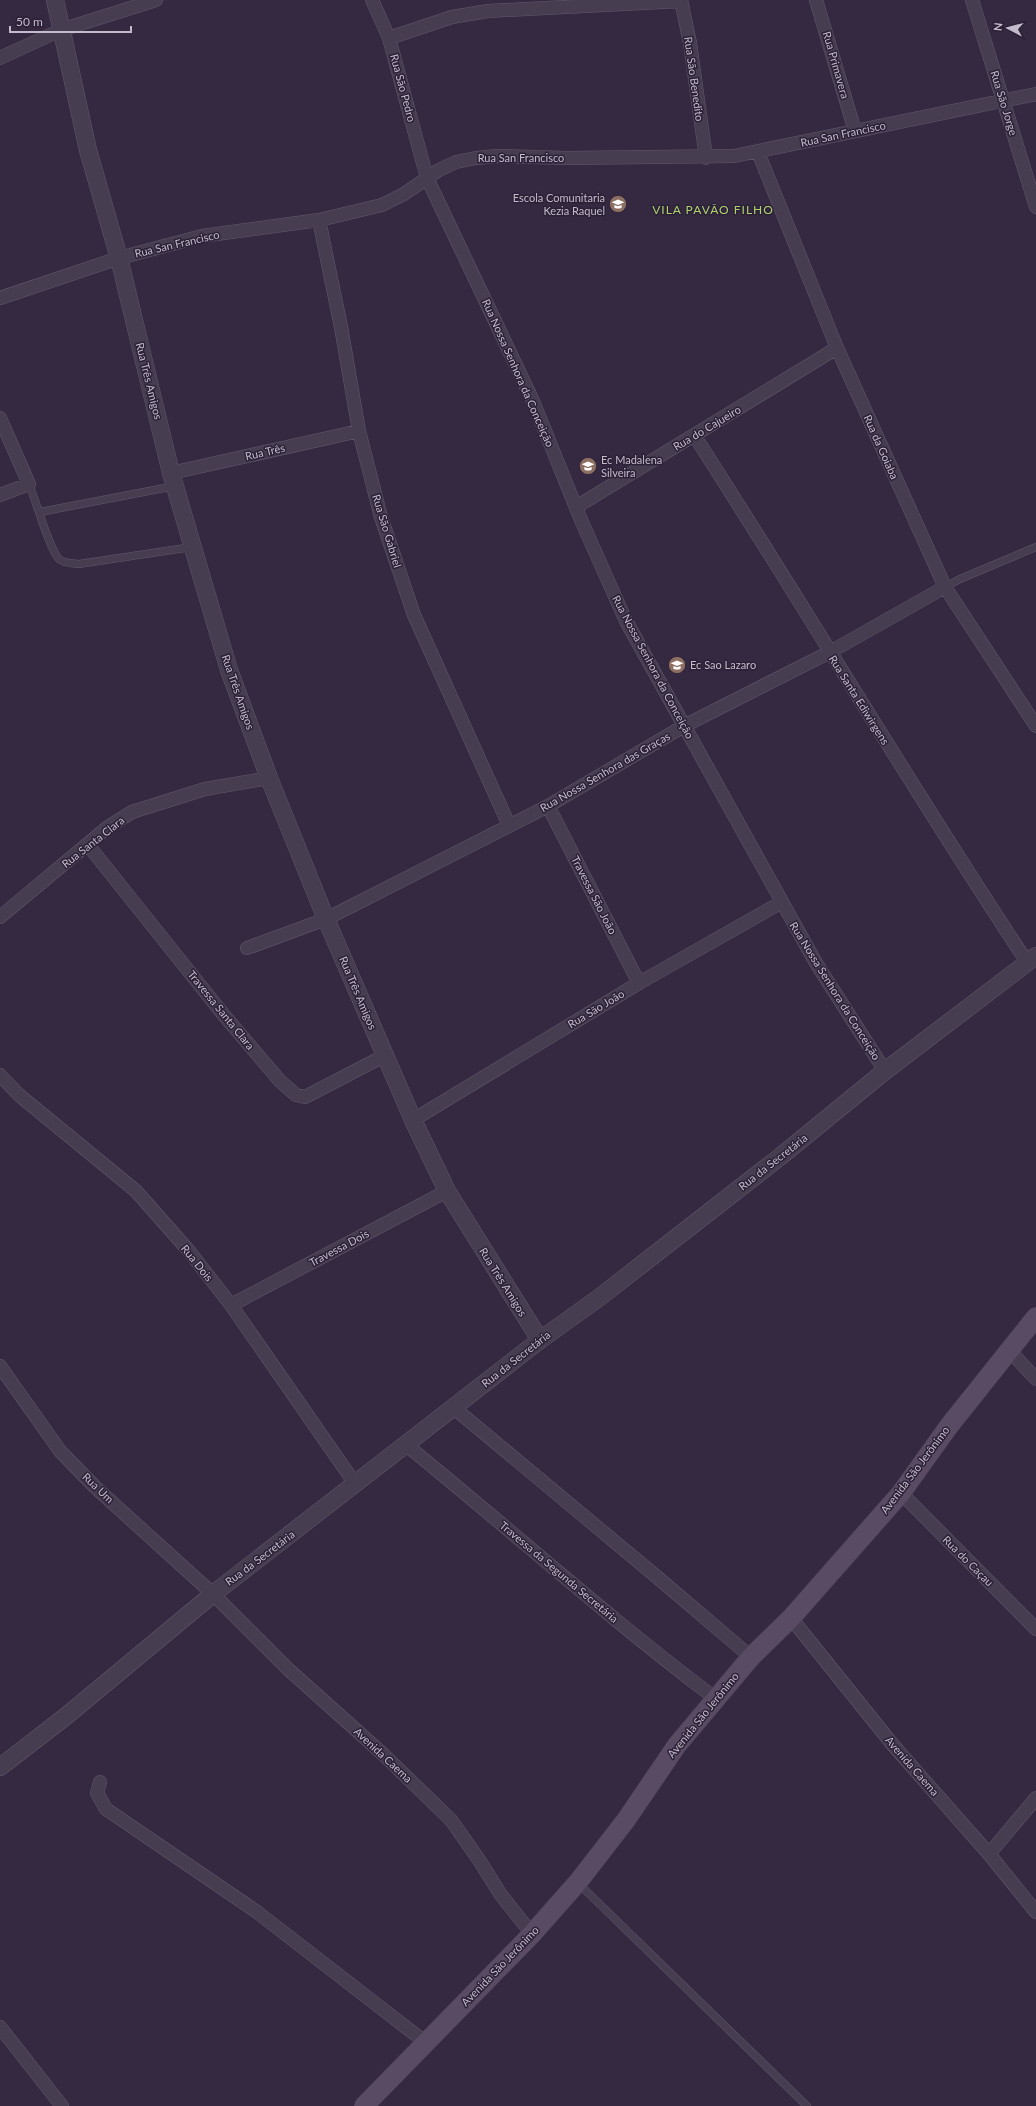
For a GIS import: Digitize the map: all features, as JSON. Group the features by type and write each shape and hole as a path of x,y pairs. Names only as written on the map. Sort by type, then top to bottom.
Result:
{"main road":[{"name":"Avenida São Jerônimo","path":"364,2106 532,1934 578,1882 626,1820 677,1745 715,1698 751,1657 791,1618 901,1493 949,1426 1036,1316"}],"street":[{"name":"Rua Três Amigos","path":"55,0 88,150 119,258 173,480 230,670 269,778 326,919 384,1056 447,1191 540,1340"},
{"path":"0,58 61,30 156,0"},
{"name":"Rua São Pedro","path":"372,0 389,38 427,178"},
{"path":"389,38 446,19 488,11 681,0"},
{"name":"Rua São Benedito","path":"681,0 690,43 706,158"},
{"name":"Rua Primavera","path":"816,0 855,131"},
{"name":"Rua São Jorge","path":"972,0 1036,207"},
{"name":"Rua San Francisco","path":"0,298 119,258 202,236 319,220 382,205 404,194 427,178 456,162 497,156 567,158 706,158 758,152 855,131 919,120 1036,94"},
{"name":"Rua da Goiaba","path":"758,152 837,348 945,587 1036,726"},
{"name":"Rua Nossa Senhora da Conceição","path":"427,178 533,401 576,507 626,621 816,963 885,1071"},
{"name":"Rua São Gabriel","path":"319,220 341,327 359,431 381,518 414,615 509,825"},
{"name":"Rua do Cajueiro","path":"576,507 837,348"},
{"path":"0,418 29,484 0,495"},
{"name":"Rua Três","path":"173,480 359,431"},
{"name":"Rua Santa Ediwirgens","path":"694,436 773,558 976,885 1032,959"},
{"name":"Rua Nossa Senhora das Graças","path":"247,948 326,919 548,806 684,726 830,652 945,587"},
{"name":"Rua Santa Clara","path":"0,917 108,827 132,812 205,789 269,778"},
{"name":"Travessa São João","path":"548,806 639,984"},
{"name":"Travessa Santa Clara","path":"88,845 223,1014 280,1081 296,1095 305,1097 384,1056"},
{"name":"Rua São João","path":"413,1120 639,984 782,902"},
{"name":"Rua da Secretária","path":"0,1767 65,1717 213,1594 356,1485 405,1444 454,1408 540,1340 606,1292 885,1071 1032,959"},
{"name":"Rua Dois","path":"0,1075 19,1095 136,1191 189,1251 231,1305 356,1485"},
{"name":"Travessa Dois","path":"231,1305 447,1191"},
{"path":"1009,1350 1036,1380"},
{"name":"Rua Um","path":"0,1366 60,1451 95,1487 213,1594"},
{"path":"454,1408 751,1657"},
{"name":"Travessa da Segunda Secretária","path":"405,1444 526,1543 606,1612 715,1698"},
{"name":"Rua do Caçau","path":"901,1493 1036,1629"},
{"name":"Avenida Caema","path":"213,1594 288,1669 384,1754 451,1820 501,1895 532,1934"},
{"name":"Avenida Caema","path":"791,1618 893,1745 989,1854 1036,1912"},
{"path":"100,1782 97,1794 106,1809 257,1912 425,2042"},
{"path":"989,1854 1036,1798"},
{"path":"0,2027 62,2106"}],"lane":[{"path":"40,512 173,480"},
{"path":"29,484 57,558 64,563 79,564 192,547"},
{"path":"945,587 960,579 1036,547"},
{"path":"578,1882 807,2106"}],"place":[{"name":"Escola Comunitaria Kezia Raquel","path":"618,204"},
{"name":"Ec Madalena Silveira","path":"588,466"},
{"name":"Ec Sao Lazaro","path":"677,665"}],"district":[{"name":"VILA PAVÃO FILHO","path":"713,210"}]}
